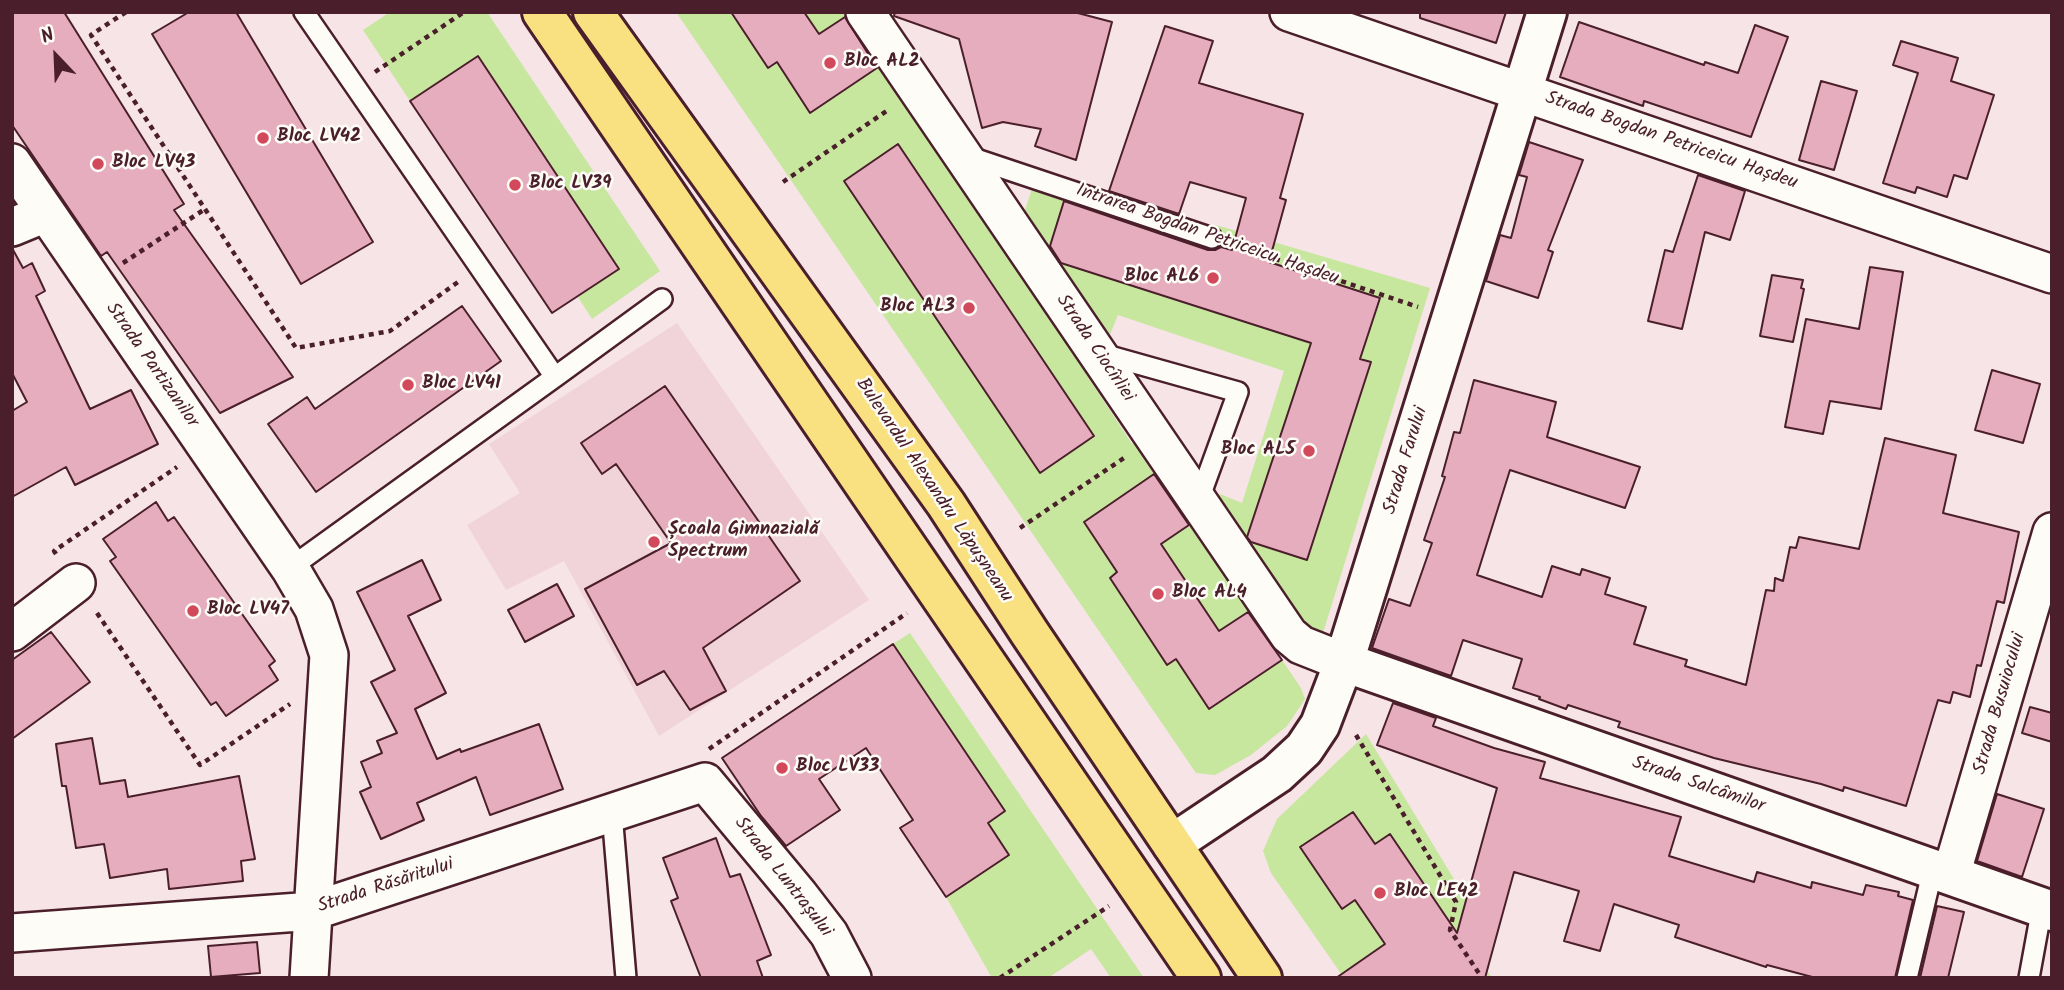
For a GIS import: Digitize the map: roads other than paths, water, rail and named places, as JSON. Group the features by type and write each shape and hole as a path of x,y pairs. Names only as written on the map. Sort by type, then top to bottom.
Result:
{"main road":[{"path":"542,12 1201,978"},
{"name":"Bulevardul Alexandru Lăpușneanu","path":"593,12 946,504 1262,978"}],"street":[{"name":"Strada Ciocîrliei","path":"865,12 1289,635 1301,645 1344,662"},
{"name":"Strada Bogdan Petriceicu Hașdeu","path":"1289,12 2052,274"},
{"name":"Strada Farului","path":"1172,844 1277,774 1304,749 1320,725 1344,662 1547,12"},
{"name":"Strada Partizanilor","path":"12,163 290,569 314,609 330,655 309,978"},
{"path":"12,227 46,214"},
{"name":"Strada Busuiocului","path":"1942,872 2052,533"},
{"path":"12,632 76,583"},
{"name":"Strada Salcâmilor","path":"1344,662 2047,909"},
{"name":"Strada Răsăritului","path":"12,933 313,911 705,782"},
{"name":"Strada Luntrașului","path":"705,782 829,934 852,978"}],"lane":[{"path":"304,12 555,377"},
{"name":"Intrarea Bogdan Petriceicu Hașdeu","path":"962,154 1212,238"},
{"path":"290,569 662,299"},
{"path":"1096,352 1238,392 1198,502"},
{"path":"612,813 626,978"},
{"path":"1907,978 1942,872"},
{"path":"2029,978 2047,909"}],"place":[{"name":"Bloc AL2","path":"830,63"},
{"name":"Bloc LV42","path":"263,138"},
{"name":"Bloc LV43","path":"98,164"},
{"name":"Bloc LV39","path":"515,185"},
{"name":"Bloc AL6","path":"1213,278"},
{"name":"Bloc AL3","path":"969,308"},
{"name":"Bloc LV41","path":"408,385"},
{"name":"Bloc AL5","path":"1309,451"},
{"name":"Școala Gimnazială Spectrum","path":"654,542"},
{"name":"Bloc AL4","path":"1158,594"},
{"name":"Bloc LV47","path":"193,611"},
{"name":"Bloc LV33","path":"782,768"},
{"name":"Bloc LE42","path":"1380,893"}]}
